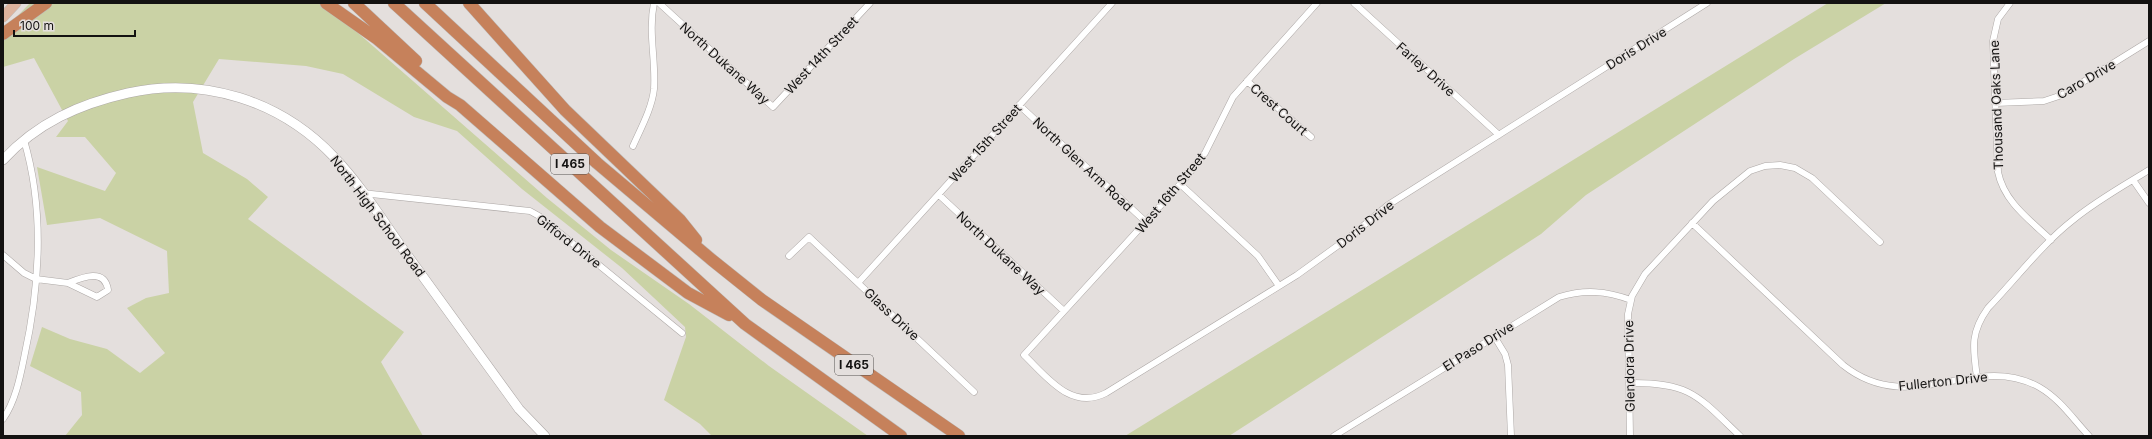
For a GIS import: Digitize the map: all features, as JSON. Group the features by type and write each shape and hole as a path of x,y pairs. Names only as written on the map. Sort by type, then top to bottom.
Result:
{"highway":[{"path":"3,34 46,3"},
{"path":"326,3 381,42 447,97 460,105 607,232 688,293 745,324"},
{"path":"354,3 451,93 460,105"},
{"name":"I 465","path":"394,3 745,324 901,436"},
{"name":"I 465","path":"425,3 597,163 712,260 762,300 959,436"},
{"path":"469,3 565,110 680,220 712,260"}],"main road":[{"path":"3,17 16,3"}],"street":[{"path":"633,146 653,97 654,71 650,25 654,3"},
{"name":"North Dukane Way","path":"659,3 773,107"},
{"name":"West 14th Street","path":"773,107 870,3"},
{"name":"West 15th Street","path":"858,283 1112,3"},
{"name":"West 16th Street","path":"1024,355 1180,184 1205,153 1233,97 1317,3"},
{"name":"Farley Drive","path":"1354,3 1499,135"},
{"name":"Doris Drive","path":"1024,355 1066,394 1080,398 1096,398 1279,286 1333,249 1388,205 1707,3"},
{"name":"Thousand Oaks Lane","path":"2010,3 2000,15 1994,30 1997,164 2003,186 2015,206 2051,240"},
{"name":"Caro Drive","path":"1995,104 2044,101 2062,95 2149,41"},
{"name":"Crest Court","path":"1247,81 1311,137"},
{"name":"North High School Road","path":"3,160 24,140 44,125 64,113 103,99 141,90 163,87 212,90 259,104 302,128 335,158 520,408 545,436"},
{"name":"North Glen Arm Road","path":"1020,105 1146,222"},
{"path":"3,418 13,398 22,370 31,322 39,244 38,214 32,173 24,140"},
{"name":"Glendora Drive","path":"1630,436 1627,328 1631,300 1645,274 1713,201 1744,175 1765,166 1780,165 1792,167 1809,175 1880,242"},
{"path":"1977,377 1973,346 1979,320 1988,308 2051,240 2073,220 2149,170"},
{"path":"2133,180 2149,203"},
{"path":"1180,184 1258,256 1279,286"},
{"name":"Gifford Drive","path":"362,193 530,211 541,218 682,333"},
{"name":"North Dukane Way","path":"939,195 1064,311"},
{"name":"Fullerton Drive","path":"1692,223 1843,365 1862,378 1880,385 1903,388 1977,377 2010,377 2039,387 2060,403 2089,436"},
{"name":"Glass Drive","path":"790,256 809,237 974,392"},
{"path":"3,254 24,273 36,279 68,283 97,297 108,290 107,283 95,275 68,283"},
{"name":"El Paso Drive","path":"1334,436 1545,304 1573,293 1604,292 1631,300"},
{"path":"1494,336 1505,354 1508,365 1511,436"},
{"path":"1629,383 1663,384 1685,390 1704,403 1740,436"}],"green space":[{"path":"30,3 332,3 350,26 547,198 611,250 689,304 769,366 868,436 712,436 700,424 664,400 686,337 685,327 622,268 522,189 457,131 414,117 343,74 306,66 219,59 193,102 203,153 247,179 268,197 248,219 404,332 381,362 423,436 65,436 82,415 81,392 30,366 42,327 70,339 107,349 140,373 165,353 127,308 146,298 169,293 167,251 100,218 47,225 37,167 105,191 116,173 85,137 56,137 68,121 34,58 3,67 3,31"},
{"path":"1828,3 1886,3 1794,59 1586,195 1541,234 1229,436 1125,436"}]}
